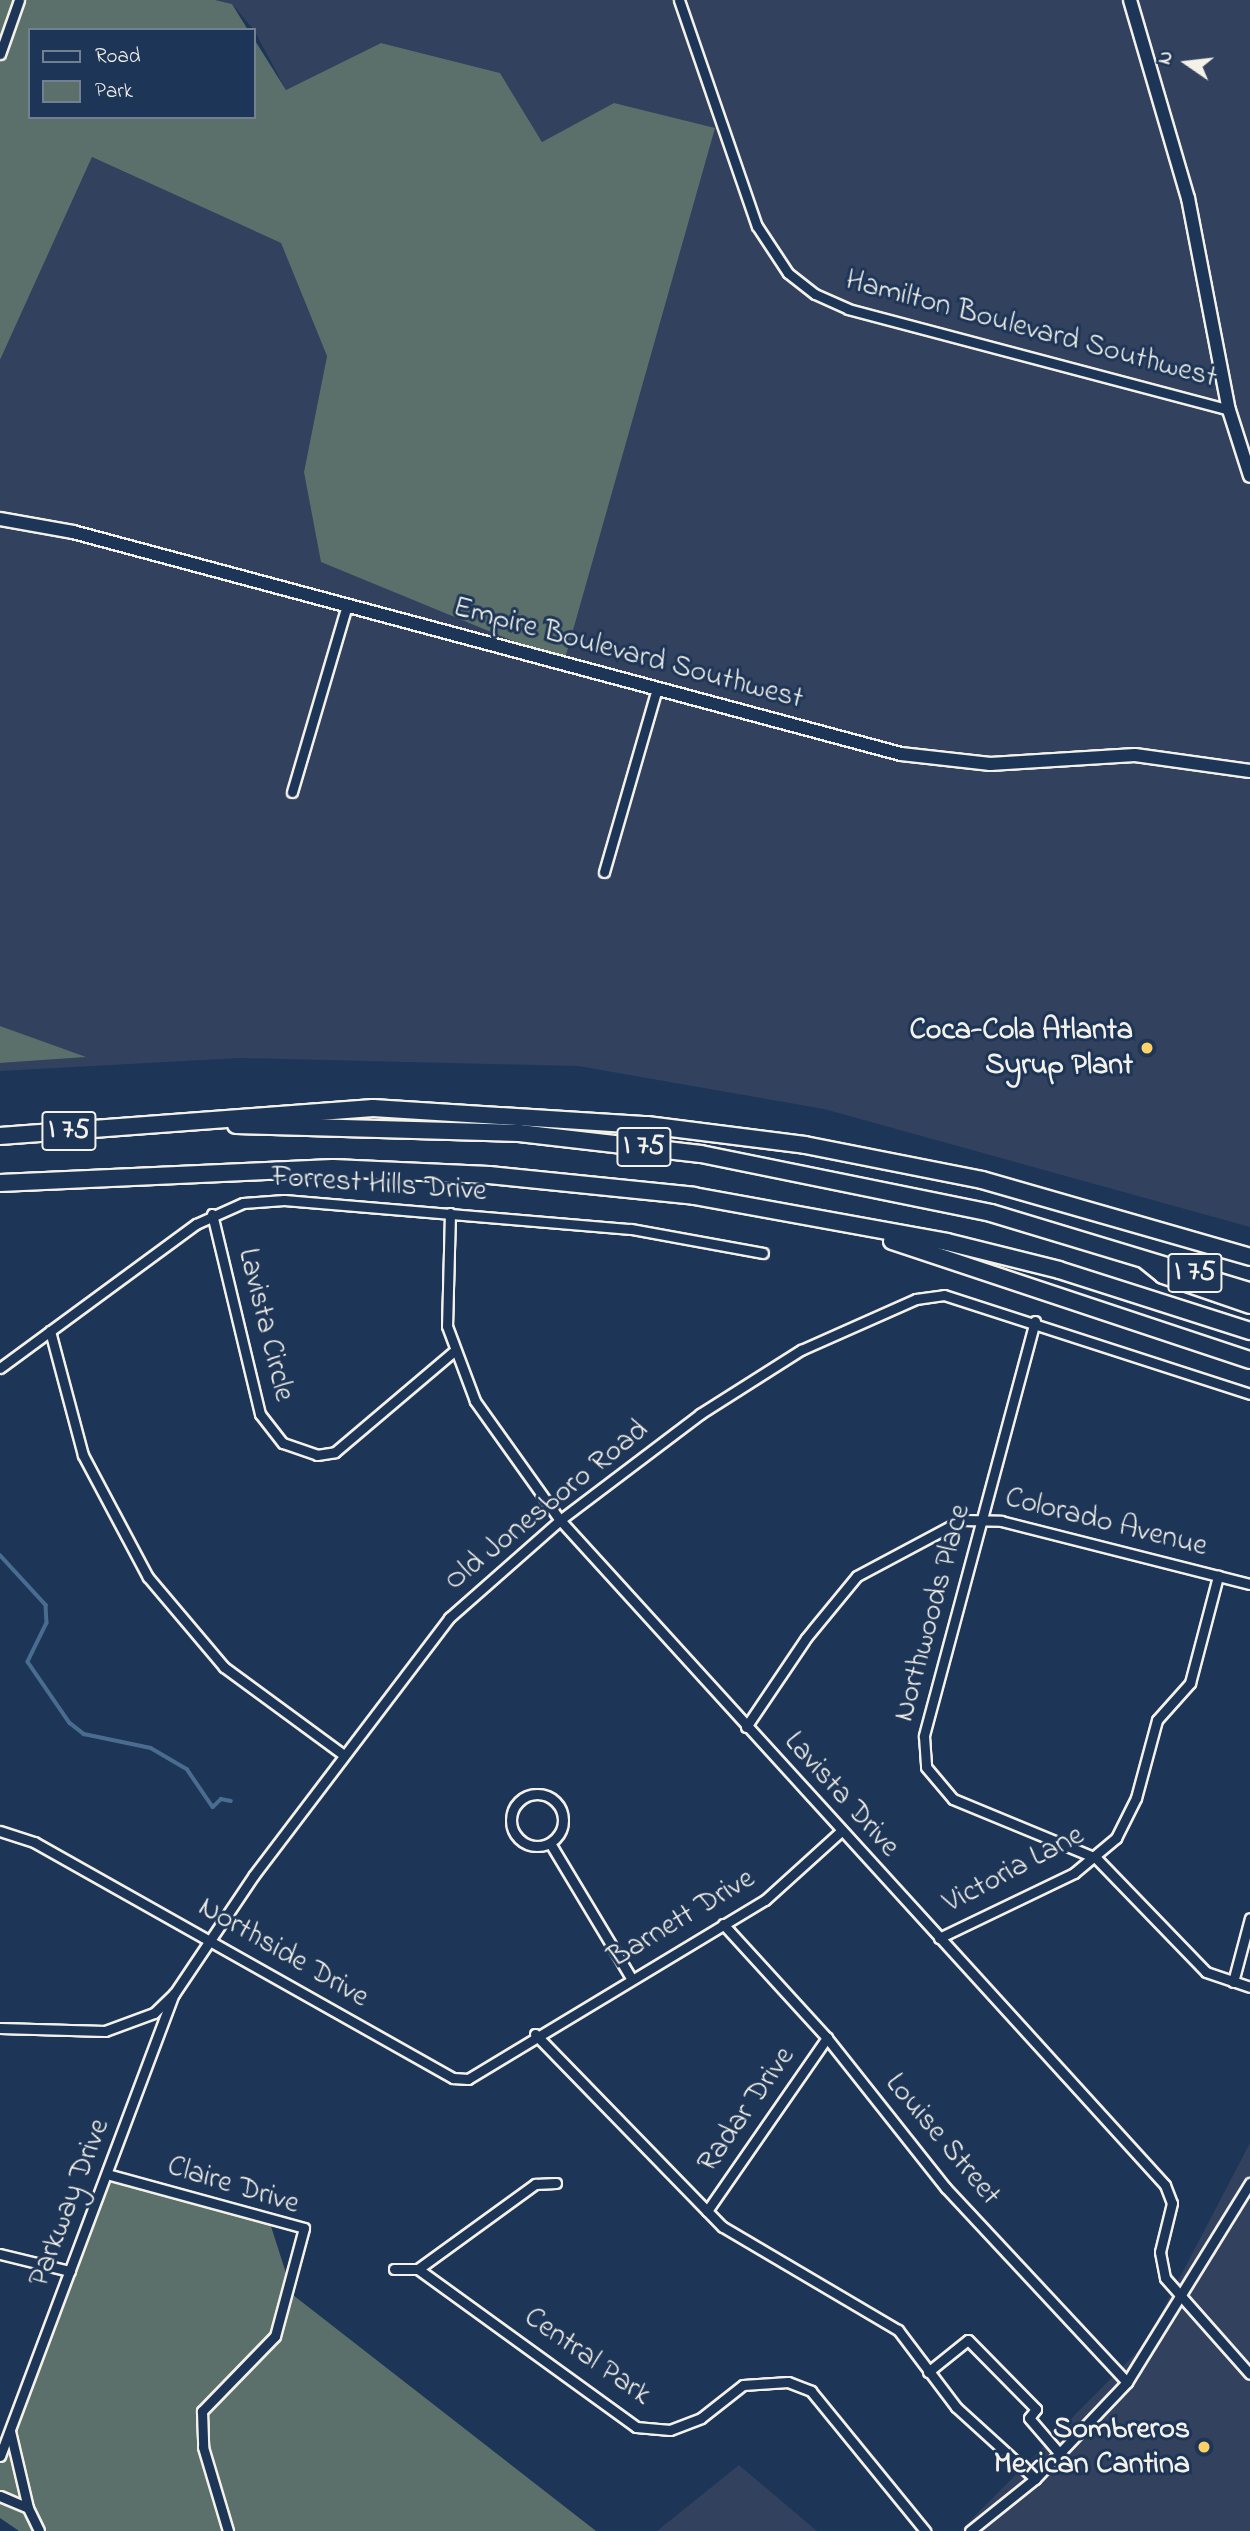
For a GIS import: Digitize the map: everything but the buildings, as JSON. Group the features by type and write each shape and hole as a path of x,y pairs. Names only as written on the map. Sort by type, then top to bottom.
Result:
{"highway":[{"path":"137,1126 385,1108 550,1115 745,1136 982,1180 1250,1257"},
{"name":"I 75","path":"0,1136 137,1126 309,1124 519,1133 701,1154 897,1191 1139,1255 1250,1291"},
{"name":"I 75","path":"0,1182 243,1170 424,1171 682,1194 832,1222 1059,1270 1250,1331"},
{"path":"832,1222 1250,1360"},
{"path":"1139,1255 1163,1275 1250,1305"}],"street":[{"path":"0,54 19,0"},
{"name":"Hamilton Boulevard Southwest","path":"679,0 757,226 788,273 815,294 848,309 1229,410"},
{"path":"1130,0 1188,198 1229,410 1250,476"},
{"name":"Empire Boulevard Southwest","path":"0,519 73,532 936,761 1135,755 1250,771"},
{"path":"292,792 347,605"},
{"path":"604,872 657,688"},
{"name":"Forrest Hills Drive","path":"0,1368 212,1214 284,1200 631,1229 763,1253"},
{"name":"Lavista Drive","path":"450,1213 445,1303 453,1352 475,1401 560,1520 1165,2185 1172,2203 1160,2264 1183,2300 1250,2374"},
{"name":"Lavista Circle","path":"212,1214 260,1413 283,1443 317,1455 335,1452 453,1352"},
{"name":"Old Jonesboro Road","path":"0,2028 105,2031 154,2013 174,1994 344,1755 449,1618 560,1520 738,1387 864,1320 944,1295 1035,1321 1250,1394"},
{"name":"Northwoods Place","path":"1035,1321 924,1736 926,1767 953,1800 1096,1858"},
{"path":"50,1331 83,1455 148,1577 224,1667 344,1755"},
{"name":"Colorado Avenue","path":"746,1727 806,1638 858,1576 943,1527 984,1519 1250,1584"},
{"name":"Victoria Lane","path":"939,1938 1096,1858 1130,1815 1157,1720 1190,1683 1218,1576"},
{"path":"545,1795 559,1805 562,1830 550,1843 533,1847 513,1832 514,1807 527,1796 545,1795"},
{"name":"Northside Drive","path":"0,1831 34,1842 453,2078 482,2075 535,2034"},
{"name":"Barnett Drive","path":"535,2034 785,1886 841,1831"},
{"path":"550,1843 631,1978"},
{"path":"1096,1858 1175,1944 1206,1972 1250,1987"},
{"path":"1233,1982 1250,1918"},
{"name":"Louise Street","path":"723,1924 827,2038 946,2188 1127,2382"},
{"name":"Parkway Drive","path":"0,2456 5,2428 70,2272 174,1994"},
{"path":"535,2034 707,2211 740,2239 878,2316 898,2330 928,2372 1005,2452 1035,2479"},
{"name":"Radar Drive","path":"707,2211 827,2038"},
{"name":"Claire Drive","path":"107,2174 304,2228 275,2336 202,2411 203,2447 228,2531"},
{"path":"394,2269 418,2269 534,2184 556,2183"},
{"path":"970,2531 1035,2479 1127,2382 1183,2300 1250,2183"},
{"path":"0,2254 70,2272"},
{"name":"Central Park","path":"418,2269 636,2427 670,2430 701,2418 743,2385 788,2382 811,2391 925,2531"},
{"path":"928,2372 968,2340 1036,2409 1029,2418 1060,2454"},
{"path":"5,2428 28,2508 39,2531"},
{"path":"0,2496 28,2508"}],"shaded area":[{"path":"215,0 1250,0 1250,1227 824,1109 578,1066 240,1058 0,1071 0,1063 84,1057 0,1026 0,360 92,157 281,243 327,356 304,472 715,129 614,103 542,142 500,73 381,43 286,90 256,34 256,28 252,28 232,4"},
{"path":"1250,2143 1250,2531 960,2531 1145,2344"},
{"path":"739,2465 817,2531 657,2531"}],"green space":[{"path":"0,0 215,0 232,4 247,28 28,28 28,119 256,119 256,42 286,90 381,43 500,73 542,142 614,103 715,128 564,662 321,562 304,472 327,356 281,243 92,157 0,360"},
{"path":"0,1026 86,1057 0,1063"},
{"path":"108,2180 269,2220 293,2295 596,2531 19,2531 0,2518 0,2460"}],"waterway":[{"path":"0,1555 46,1605 47,1623 28,1662 70,1723 84,1734 151,1748 187,1769 213,1807 221,1799 231,1801"}],"place":[{"name":"Coca-Cola Atlanta Syrup Plant","path":"1147,1048"},
{"name":"Sombreros Mexican Cantina","path":"1204,2447"}]}
